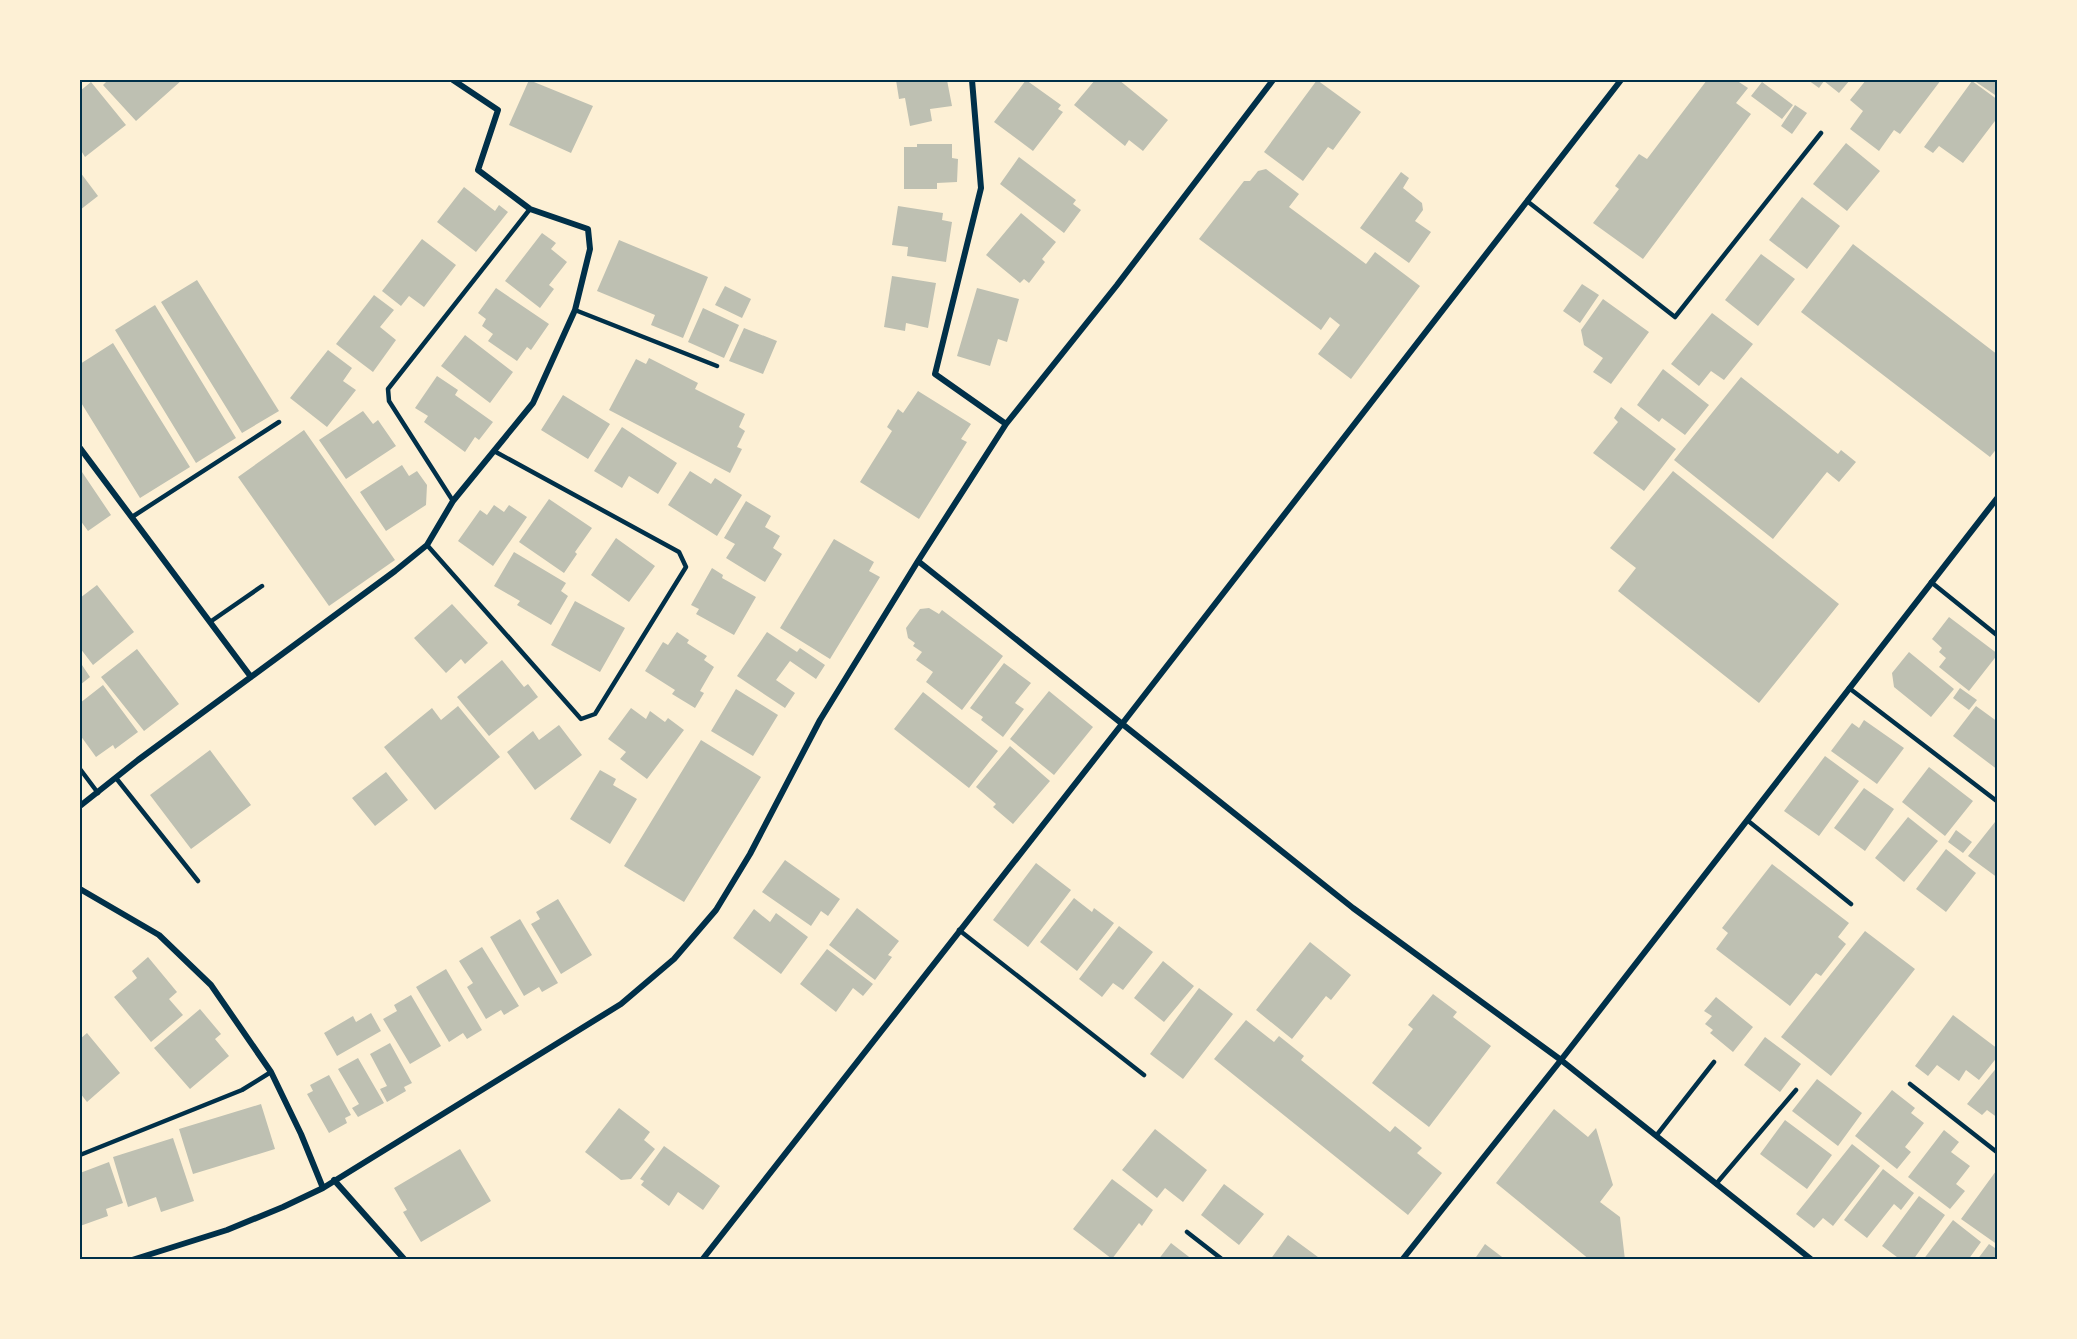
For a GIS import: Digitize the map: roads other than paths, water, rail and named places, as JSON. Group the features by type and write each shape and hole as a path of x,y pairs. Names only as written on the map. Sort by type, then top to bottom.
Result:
{"street":[{"path":"80,806 427,545 453,501 532,404 575,310 590,249 588,229 530,209 478,170 498,110 453,80"},
{"path":"972,80 981,188 935,374 1006,424"},
{"path":"132,1260 227,1230 323,1188 621,1004 674,959 716,910 750,855 820,720 1006,424 1117,285 1273,80"},
{"path":"702,1260 1122,724 1621,80"},
{"path":"80,448 251,677"},
{"path":"1402,1260 1561,1060 1998,496"},
{"path":"918,561 1353,908 1561,1060 1812,1260"},
{"path":"80,889 159,935 211,985 271,1072 301,1134 323,1188"},
{"path":"334,1180 405,1260"}],"lane":[{"path":"1527,201 1675,317 1821,133"},
{"path":"453,501 389,401 388,389 530,209"},
{"path":"575,310 717,366"},
{"path":"132,518 279,422"},
{"path":"427,545 581,719 596,714 686,567 679,552 494,451"},
{"path":"1931,582 1998,636"},
{"path":"210,622 262,586"},
{"path":"1849,688 1998,802"},
{"path":"80,769 99,793"},
{"path":"116,778 198,881"},
{"path":"1747,820 1851,904"},
{"path":"959,930 1144,1075"},
{"path":"1656,1136 1714,1062"},
{"path":"80,1155 242,1090 271,1072"},
{"path":"1910,1084 1998,1153"},
{"path":"1716,1184 1796,1090"},
{"path":"1187,1232 1223,1260"}]}
